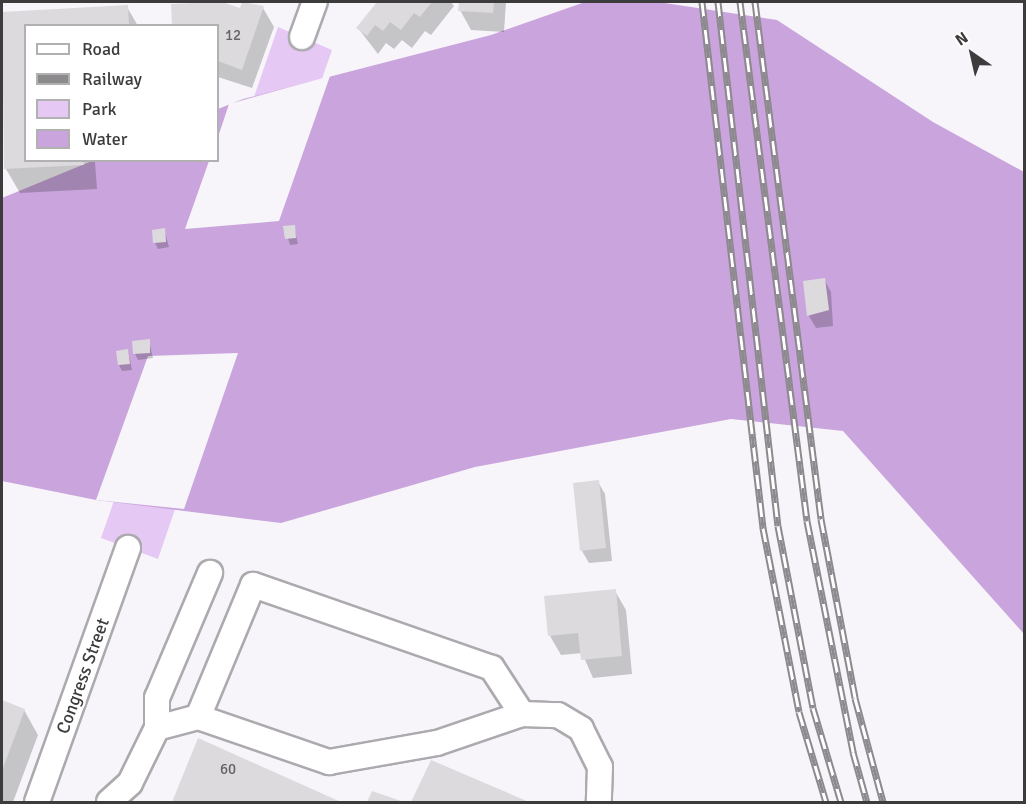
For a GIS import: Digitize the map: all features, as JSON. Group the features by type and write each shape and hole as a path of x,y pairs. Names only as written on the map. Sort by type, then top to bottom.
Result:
{"street":[{"path":"302,37 315,2"},
{"name":"Congress Street","path":"37,802 128,548"},
{"path":"109,802 130,783 157,728 157,698 210,573"},
{"path":"198,717 253,585 492,668 522,714"},
{"path":"157,728 198,717 329,762 437,743 522,714 558,715 581,729 600,767 599,802"}],"green space":[{"path":"278,27 332,50 273,219 209,228"},
{"path":"228,354 158,559 101,538 163,360"}],"water":[{"path":"585,2 658,2 777,20 933,122 1024,172 1024,634 843,431 731,419 475,467 281,523 96,500 2,481 2,198 90,162 219,162 219,109 243,99 491,35"}],"pier":[{"path":"330,76 279,221 185,229 209,162 219,162 219,134 229,104"},
{"path":"238,353 184,509 96,500 148,356"}],"building":[{"path":"222,2 240,8 242,2 264,6 242,70 219,61 219,24 172,24 171,4"},
{"path":"377,2 432,2 420,17 414,13 401,30 390,22 383,31 375,25 367,36 356,28"},
{"path":"459,2 494,2 493,13 458,11"},
{"path":"128,5 129,24 24,24 24,162 83,162 84,165 4,169 2,12"},
{"path":"295,225 296,238 285,239 283,226"},
{"path":"165,228 166,242 153,243 152,230"},
{"path":"825,278 829,310 807,316 803,281"},
{"path":"150,339 150,353 133,354 132,341"},
{"path":"128,349 130,364 118,365 116,351"},
{"path":"599,480 606,548 580,551 573,483"},
{"path":"616,589 622,656 581,660 578,633 548,636 544,596"},
{"path":"2,700 25,709 2,771"},
{"path":"198,738 341,802 172,802"},
{"path":"431,760 529,802 411,802"},
{"path":"372,791 404,802 367,802"}],"railway":[{"path":"702,2 763,528 799,712 826,802"},
{"path":"718,2 778,526 813,708 841,802"},
{"path":"740,2 807,521 853,752 867,802"},
{"path":"755,2 821,519 855,698 883,802"}]}
